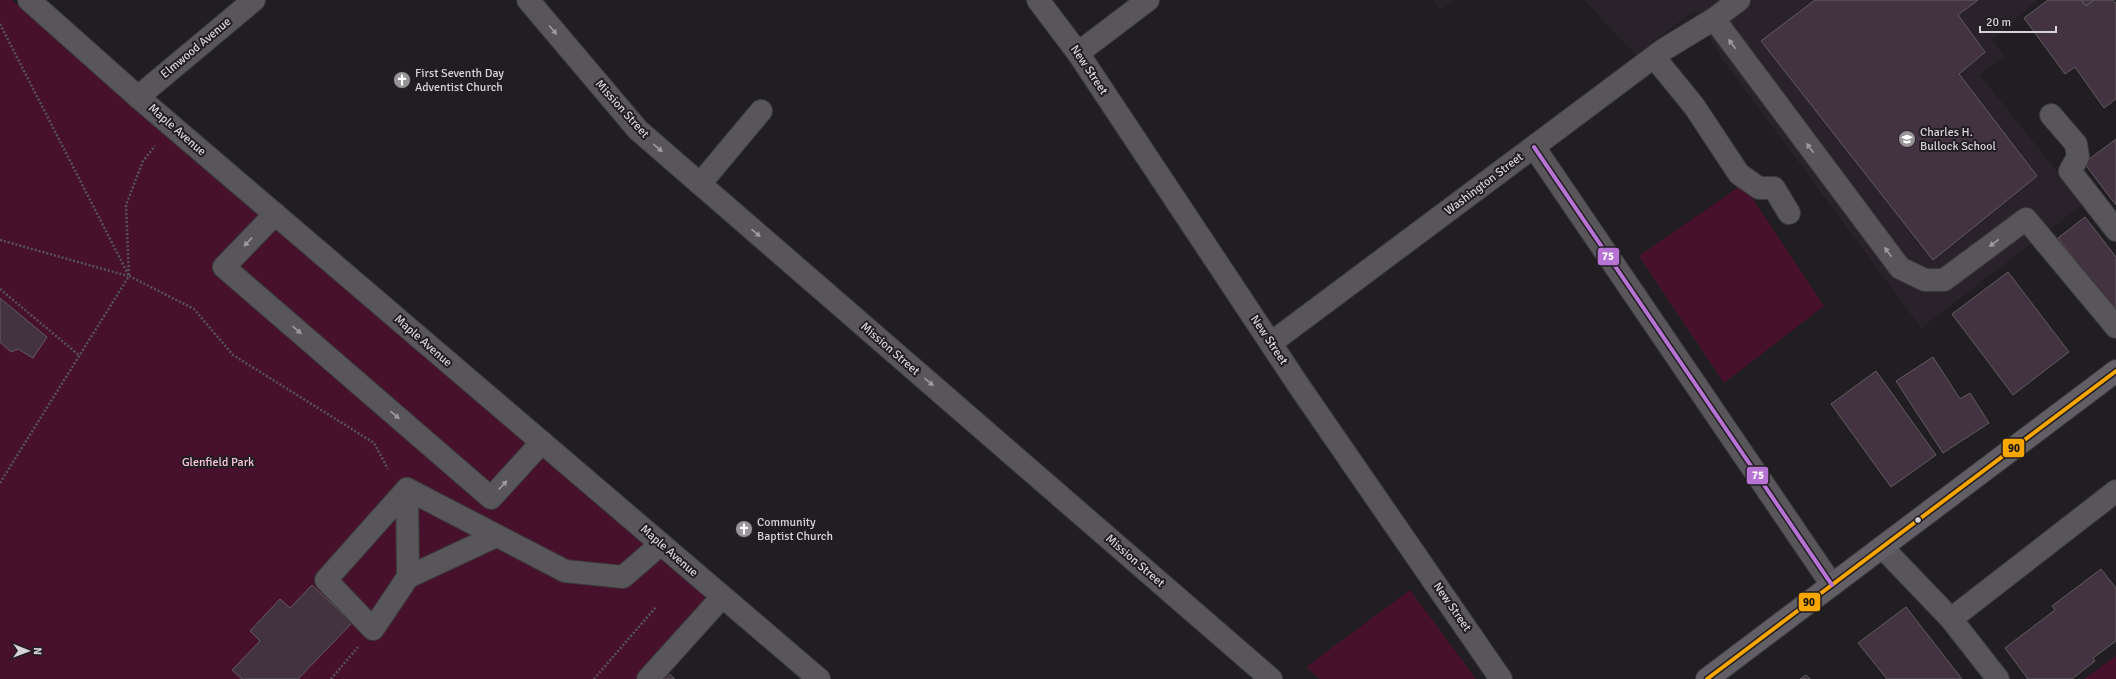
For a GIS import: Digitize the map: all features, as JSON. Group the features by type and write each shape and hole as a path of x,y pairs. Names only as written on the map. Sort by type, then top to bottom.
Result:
{"main road":[{"path":"1707,679 2116,371"}],"street":[{"name":"Maple Avenue","path":"29,0 138,97 274,214 819,679"},
{"name":"Elmwood Avenue","path":"138,97 254,0"},
{"name":"Mission Street","path":"528,0 638,130 1271,679"},
{"name":"New Street","path":"1038,0 1078,53 1271,343 1501,679"},
{"path":"1078,53 1148,0"},
{"name":"Washington Street","path":"1271,343 1654,57 1714,19 1739,0"},
{"path":"1714,19 1900,268 1925,280 1944,280 2026,219 2116,327"},
{"path":"1654,57 1694,106 1739,174 1759,188 1774,188 1790,213"},
{"path":"700,184 761,111"},
{"path":"2051,115 2076,144 2078,158 2070,171 2116,230"},
{"path":"1534,147 1832,585"},
{"path":"274,214 224,267 491,498 542,442"},
{"path":"407,489 326,580 373,629 408,577 496,536"},
{"path":"407,489 566,571 623,577 661,544"},
{"path":"407,489 408,577"},
{"path":"1951,619 2116,492"},
{"path":"1882,547 1951,619 1998,679"},
{"path":"648,679 722,597"}],"path":[{"path":"0,24 129,276"},
{"path":"0,483 129,276 126,205 143,161 155,146"},
{"path":"0,240 129,276 194,309 233,355 374,444 388,469"},
{"path":"0,289 80,356"},
{"path":"594,679 656,607"},
{"path":"331,679 373,629"}],"shaded area":[{"path":"1434,0 1452,0 1440,9"},
{"name":"Charles H. Bullock School","path":"1584,0 2037,0 1992,40 2004,56 1980,75 2083,204 1921,328 1721,57 1694,11 1636,55"}],"green space":[{"name":"Glenfield Park","path":"0,0 12,0 709,597 636,679 0,679"},
{"path":"1743,184 1824,306 1724,383 1639,256"},
{"path":"1410,590 1476,679 1320,679 1306,667"},
{"path":"2116,656 2116,679 2084,679"}],"building":[{"path":"1815,0 1978,0 1958,15 1985,52 1959,74 2037,176 1933,260 1761,41"},
{"path":"2048,0 2081,0 2086,6 2094,0 2113,0 2116,3 2116,99 2104,108 2075,67 2065,74 2024,18"},
{"path":"2081,0 2094,0 2086,6"},
{"path":"2116,139 2116,205 2084,163"},
{"path":"2085,217 2116,257 2116,312 2058,238"},
{"path":"2008,272 2069,352 2013,395 1952,314"},
{"path":"0,298 47,337 33,358 18,349 11,352 0,342"},
{"path":"1933,357 1960,399 1970,393 1989,423 1943,453 1896,381"},
{"path":"1876,371 1936,455 1891,487 1831,404"},
{"path":"2101,569 2116,588 2116,641 2093,658 2095,661 2072,679 2028,679 2005,648 2055,610 2052,606"},
{"path":"312,585 352,623 298,679 242,679 232,670 260,641 250,631 280,599 290,608"},
{"path":"1906,607 1962,679 1887,679 1858,643"},
{"path":"665,670 675,679 657,679"},
{"path":"1806,675 1810,679 1800,679"}],"transit line":[{"name":"75","path":"1534,147 1832,585"},
{"name":"90","path":"1707,679 2116,371"}],"place":[{"name":"First Seventh Day Adventist Church","path":"402,80"},
{"name":"Charles H. Bullock School","path":"1907,139"},
{"name":"Community Baptist Church","path":"744,529"}]}
